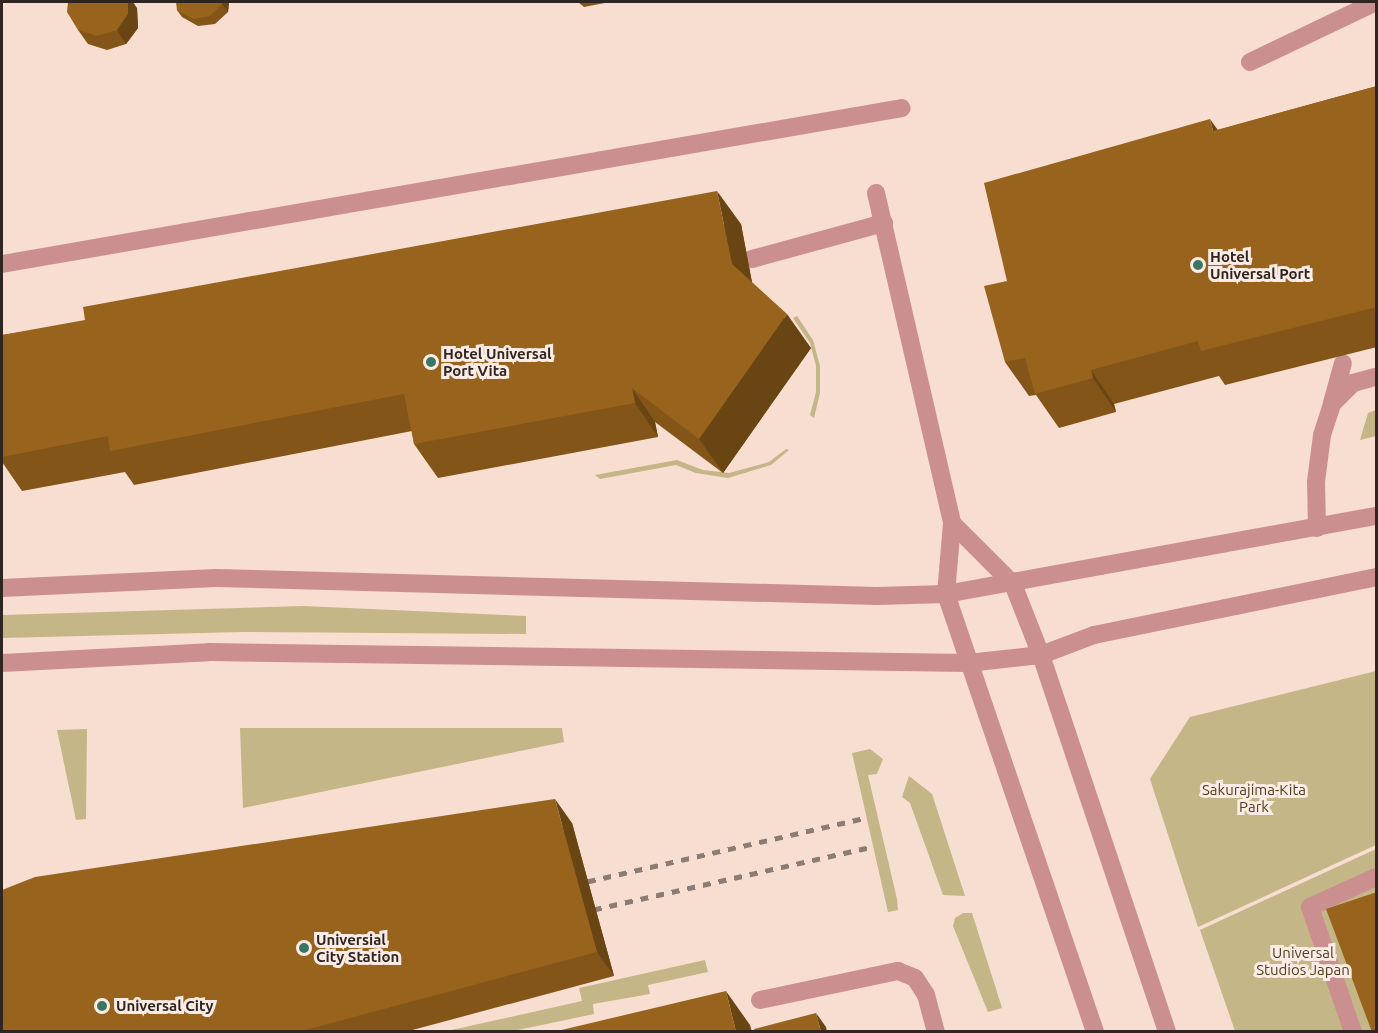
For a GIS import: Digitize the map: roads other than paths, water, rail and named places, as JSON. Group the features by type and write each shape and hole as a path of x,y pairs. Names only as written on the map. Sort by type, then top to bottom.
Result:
{"street":[{"path":"1250,62 1377,2"},
{"path":"2,264 902,108"},
{"path":"876,193 952,523 946,594 1091,1030"},
{"path":"752,259 884,223"},
{"path":"1317,528 1316,482 1322,435 1343,363"},
{"path":"1332,404 1353,383 1377,377"},
{"path":"2,588 216,578 878,596 946,594 1013,584 1073,569 1377,516"},
{"path":"952,523 1013,584 1041,655 1167,1032"},
{"path":"2,663 209,652 968,663 1041,655 1094,635 1377,577"},
{"path":"1353,1032 1310,907 1377,877"},
{"path":"760,1000 898,971 915,978 926,995 937,1029"}],"railway":[{"path":"572,885 865,818"},
{"path":"578,913 871,847"}],"place":[{"name":"Hotel Universal Port","path":"1198,265"},
{"name":"Hotel Universal Port Vita","path":"431,362"},
{"name":"Universial City Station","path":"304,948"},
{"name":"Universal City","path":"102,1006"}],"park label":[{"name":"Sakurajima-Kita Park","path":"1254,798"},
{"name":"Universal Studios Japan","path":"1303,960"}]}
